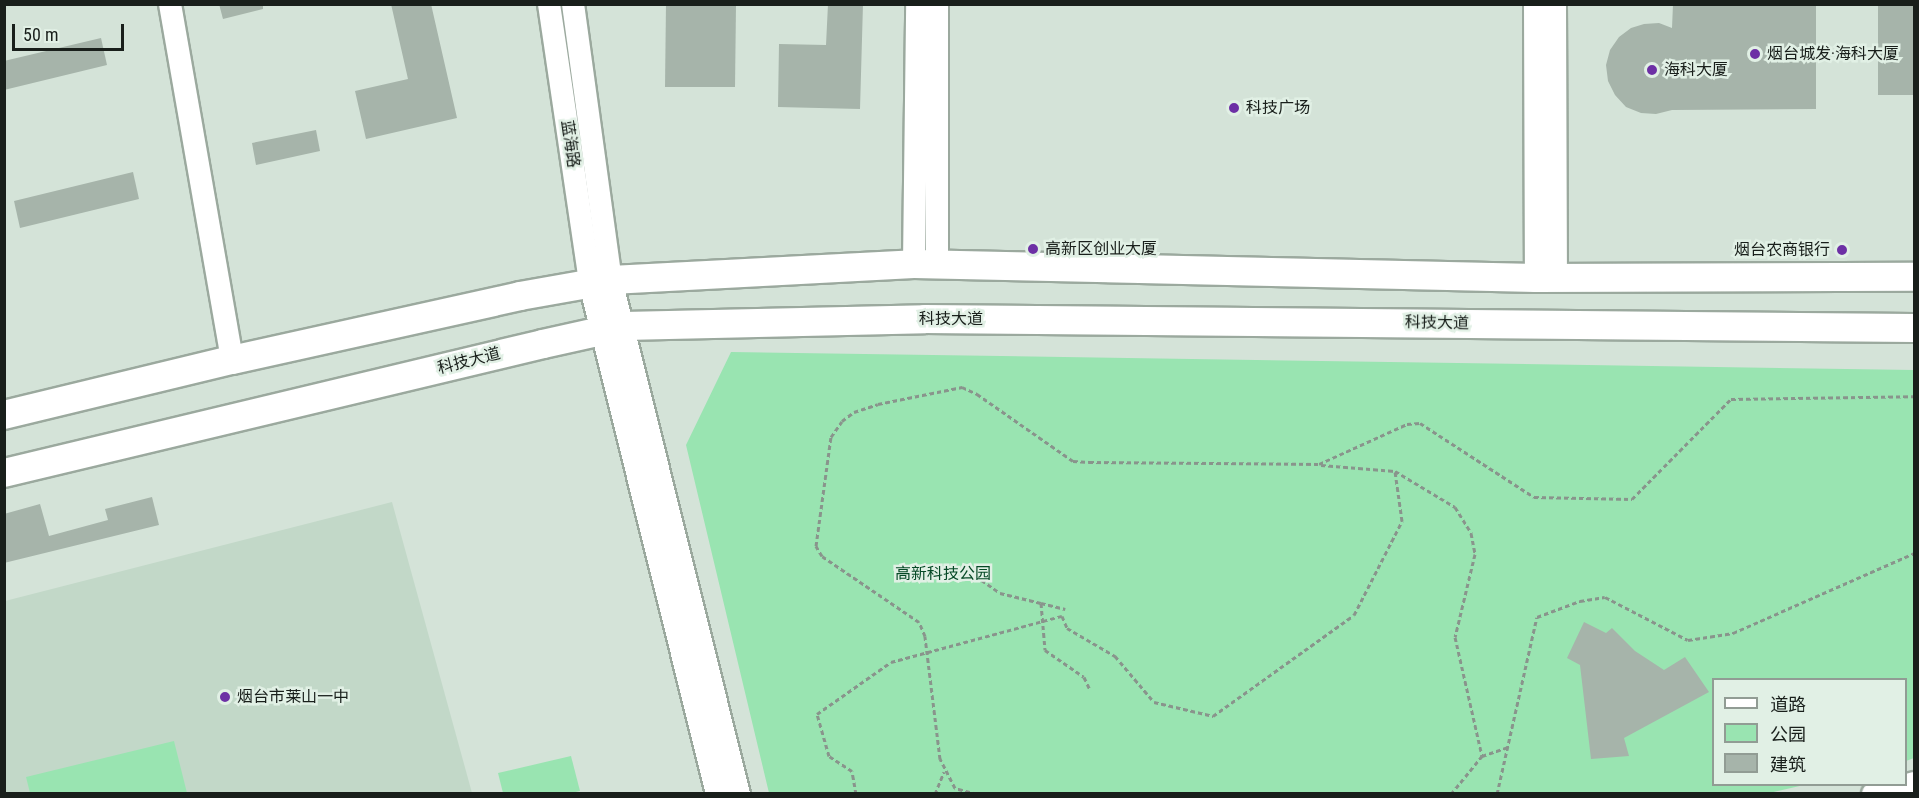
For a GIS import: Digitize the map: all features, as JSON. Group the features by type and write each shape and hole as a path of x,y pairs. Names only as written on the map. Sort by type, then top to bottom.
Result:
{"main road":[{"path":"6,409 601,281 926,265 1546,278 1914,277"},
{"name":"科技大道","path":"4,473 613,329 937,319 1914,328"}],"street":[{"path":"171,4 232,360"},
{"name":"蓝海路","path":"549,4 601,281"},
{"name":"蓝海路","path":"573,4 601,281"},
{"path":"917,4 926,265"},
{"path":"926,265 938,4"},
{"path":"1535,4 1546,278"},
{"path":"1546,278 1554,4"},
{"path":"601,281 740,794"},
{"path":"613,329 717,794"},
{"path":"1873,794 1903,786"}],"path":[{"path":"977,794 955,788 944,772 940,759 925,636 919,622 822,556 816,546 831,437 842,421 854,412 878,404 962,387 977,394 1073,461 1319,464 1395,471 1455,507 1471,533 1475,554 1455,637 1482,756"},
{"path":"1319,464 1407,424 1420,423 1534,496 1632,499 1731,399 1914,396"},
{"path":"856,794 852,771 829,756 817,714 891,662 1062,616 1067,628 1115,656 1154,702 1213,716 1354,615 1402,521 1395,471"},
{"path":"1497,794 1537,618 1580,601 1605,597 1688,640 1733,633 1914,553"},
{"path":"963,567 1000,593 1065,609"},
{"path":"1041,603 1045,650 1084,676 1090,690"},
{"path":"1451,794 1482,756 1509,747"},
{"path":"935,794 944,772"}],"shaded area":[{"name":"烟台市莱山一中","path":"392,502 472,793 5,794 5,601"}],"green space":[{"name":"高新科技公园","path":"731,352 1914,370 1914,758 1907,761 1907,678 1712,678 1712,786 1800,786 1765,794 769,793 686,445"},
{"path":"174,741 187,793 30,793 26,777"},
{"path":"571,756 580,791 567,794 503,793 498,773"}],"building":[{"path":"219,4 263,4 263,9 223,19"},
{"path":"391,4 431,4 457,118 366,139 355,91 408,79"},
{"path":"666,4 736,5 735,87 665,87"},
{"path":"828,4 863,4 860,109 778,107 779,44 826,45"},
{"name":"烟台城发·海科大厦","path":"1673,4 1816,4 1816,109 1672,110 1656,114 1641,113 1626,107 1615,95 1608,81 1606,65 1610,50 1619,37 1631,28 1659,23 1672,28"},
{"path":"1878,4 1914,4 1914,95 1878,95"},
{"path":"101,38 107,65 4,90 4,61"},
{"path":"316,130 320,151 256,165 252,143"},
{"path":"133,172 139,199 20,228 14,201"},
{"path":"152,497 159,525 4,563 4,514 40,504 49,536 108,520 105,509"},
{"path":"1584,622 1606,633 1612,628 1635,651 1664,670 1685,657 1709,692 1624,738 1629,756 1591,759 1580,665 1567,658"}],"place":[{"name":"烟台城发·海科大厦","path":"1755,54"},
{"name":"海科大厦","path":"1652,70"},
{"name":"科技广场","path":"1234,108"},
{"name":"高新区创业大厦","path":"1033,249"},
{"name":"烟台农商银行","path":"1842,250"},
{"name":"烟台市莱山一中","path":"225,697"}]}
